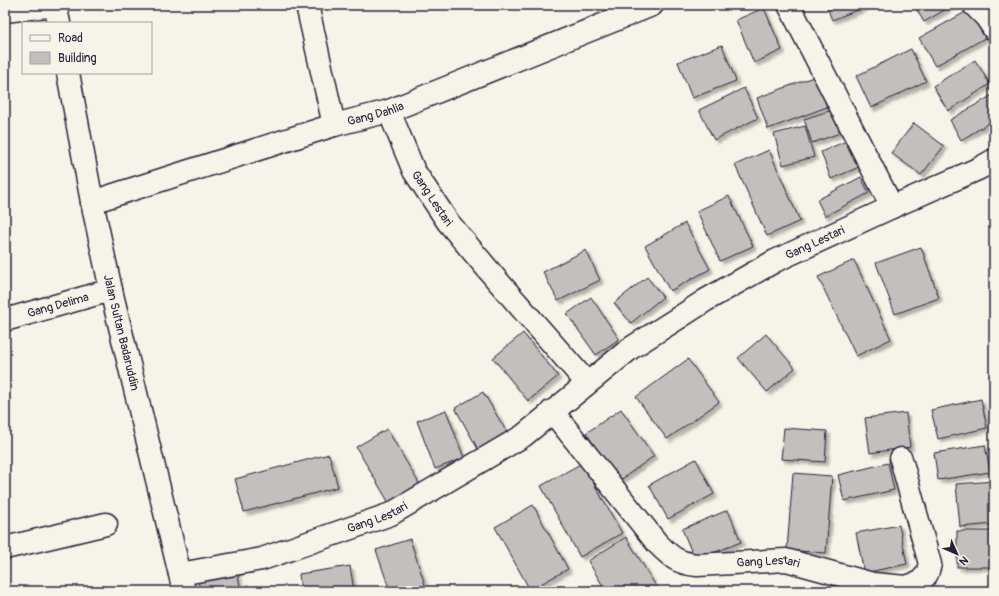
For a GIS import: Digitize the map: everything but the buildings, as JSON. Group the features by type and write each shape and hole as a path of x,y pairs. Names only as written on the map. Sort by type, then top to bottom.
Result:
{"street":[{"path":"307,5 334,125"},
{"path":"789,5 892,207"},
{"path":"974,5 986,17 994,29"},
{"name":"Gang Dahlia","path":"92,202 334,125 389,111 644,6"},
{"name":"Jalan Sultan Badaruddin","path":"68,74 110,290 182,582"},
{"name":"Gang Lestari","path":"389,111 414,171 448,222 587,383"},
{"name":"Gang Lestari","path":"182,582 262,559 391,514 523,436 631,348 706,300 775,261 980,168 994,160"},
{"name":"Gang Delima","path":"5,320 110,290"},
{"name":"Gang Lestari","path":"552,411 657,543 670,556 685,564 697,565 786,560 873,584 906,587 920,582 927,574 930,564 901,459"},
{"path":"5,548 106,524"}],"lane":[{"path":"5,15 57,12"}]}
